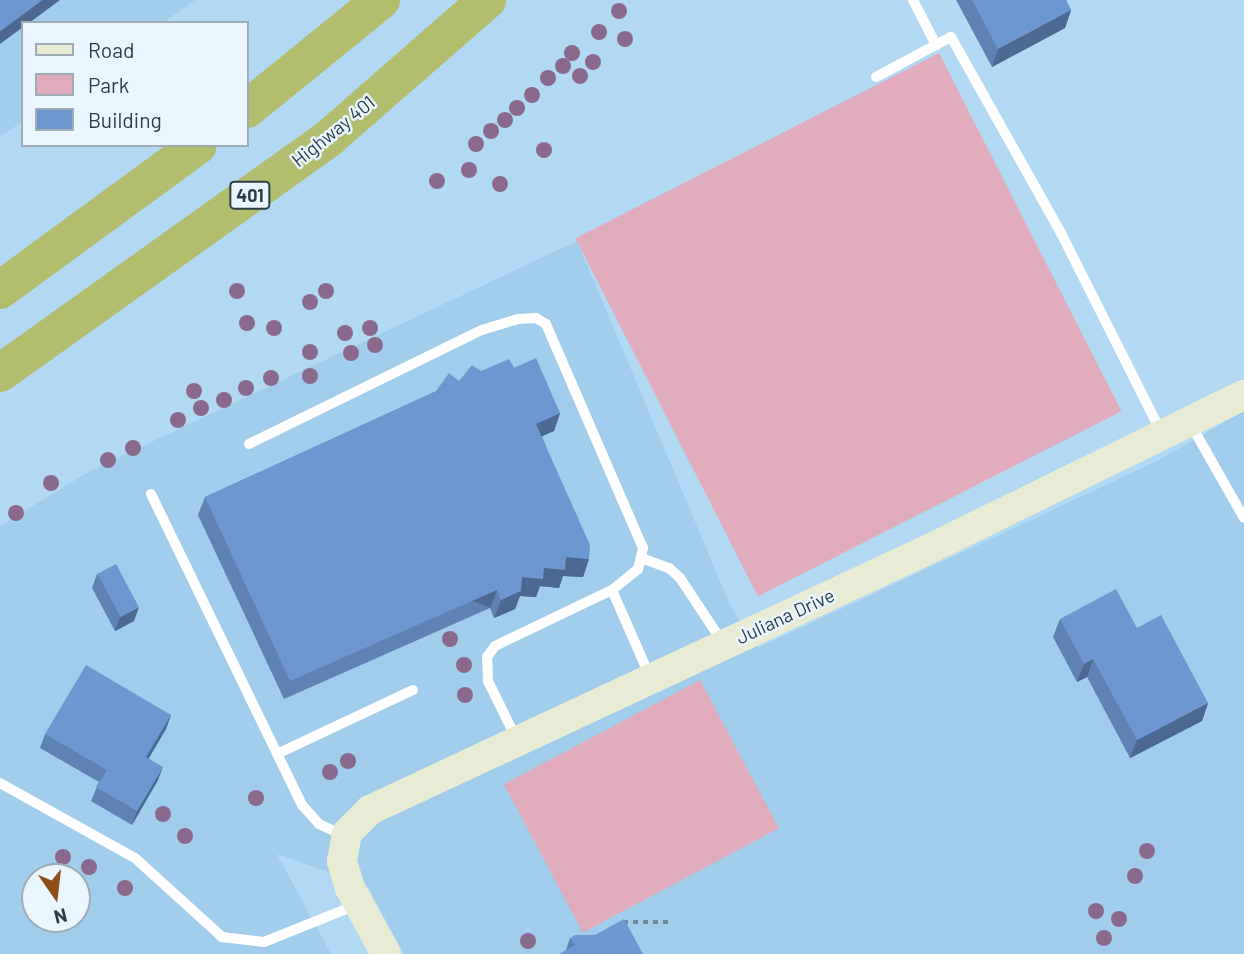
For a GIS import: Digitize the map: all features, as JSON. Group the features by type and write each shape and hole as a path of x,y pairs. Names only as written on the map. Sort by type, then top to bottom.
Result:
{"highway":[{"path":"248,108 381,0"},
{"name":"Highway 401","path":"0,373 329,138 486,0"},
{"path":"0,290 195,147"}],"street":[{"name":"Juliana Drive","path":"344,843 370,810 724,645 1244,395"},
{"path":"344,843 346,878 386,954"}],"lane":[{"path":"913,0 936,45"},
{"path":"876,76 951,37 997,117 1162,435"},
{"path":"249,444 482,330 536,318 546,324 640,539 644,559"},
{"path":"1189,422 1244,518"},
{"path":"151,494 302,805 319,824 344,843"},
{"path":"644,559 669,568 680,578 724,645"},
{"path":"518,741 488,681 487,657 495,646 612,590 644,559"},
{"path":"612,590 651,679"},
{"path":"279,753 413,691"},
{"path":"0,782 135,858 222,937 264,942 359,904"}],"path":[{"path":"613,927 623,922 670,922"}],"shaded area":[{"path":"0,0 195,0 166,21 21,21 21,122 0,137"},
{"path":"577,241 731,607 758,648 1157,461 1244,411 1244,954 404,954 367,885 277,854 331,954 0,954 0,526 90,471"}],"green space":[{"path":"939,53 1122,411 758,596 575,238"},
{"path":"700,680 779,828 583,933 504,784"}],"building":[{"path":"0,0 42,0 0,31"},
{"path":"972,0 1066,0 1071,10 998,49"},
{"path":"536,358 560,413 536,424 590,545 589,559 566,557 565,570 544,568 543,579 522,577 521,591 501,600 497,590 290,681 205,497 436,391 449,373 459,381 472,365 481,371 509,359 514,368"},
{"path":"116,564 139,607 120,617 97,574"},
{"path":"1116,589 1137,628 1161,615 1208,703 1137,740 1093,659 1084,664 1060,619"},
{"path":"86,665 171,715 146,757 163,767 137,811 96,787 107,770 45,734"},
{"path":"624,919 643,954 559,954 575,945 570,938 575,935 595,935"}]}
